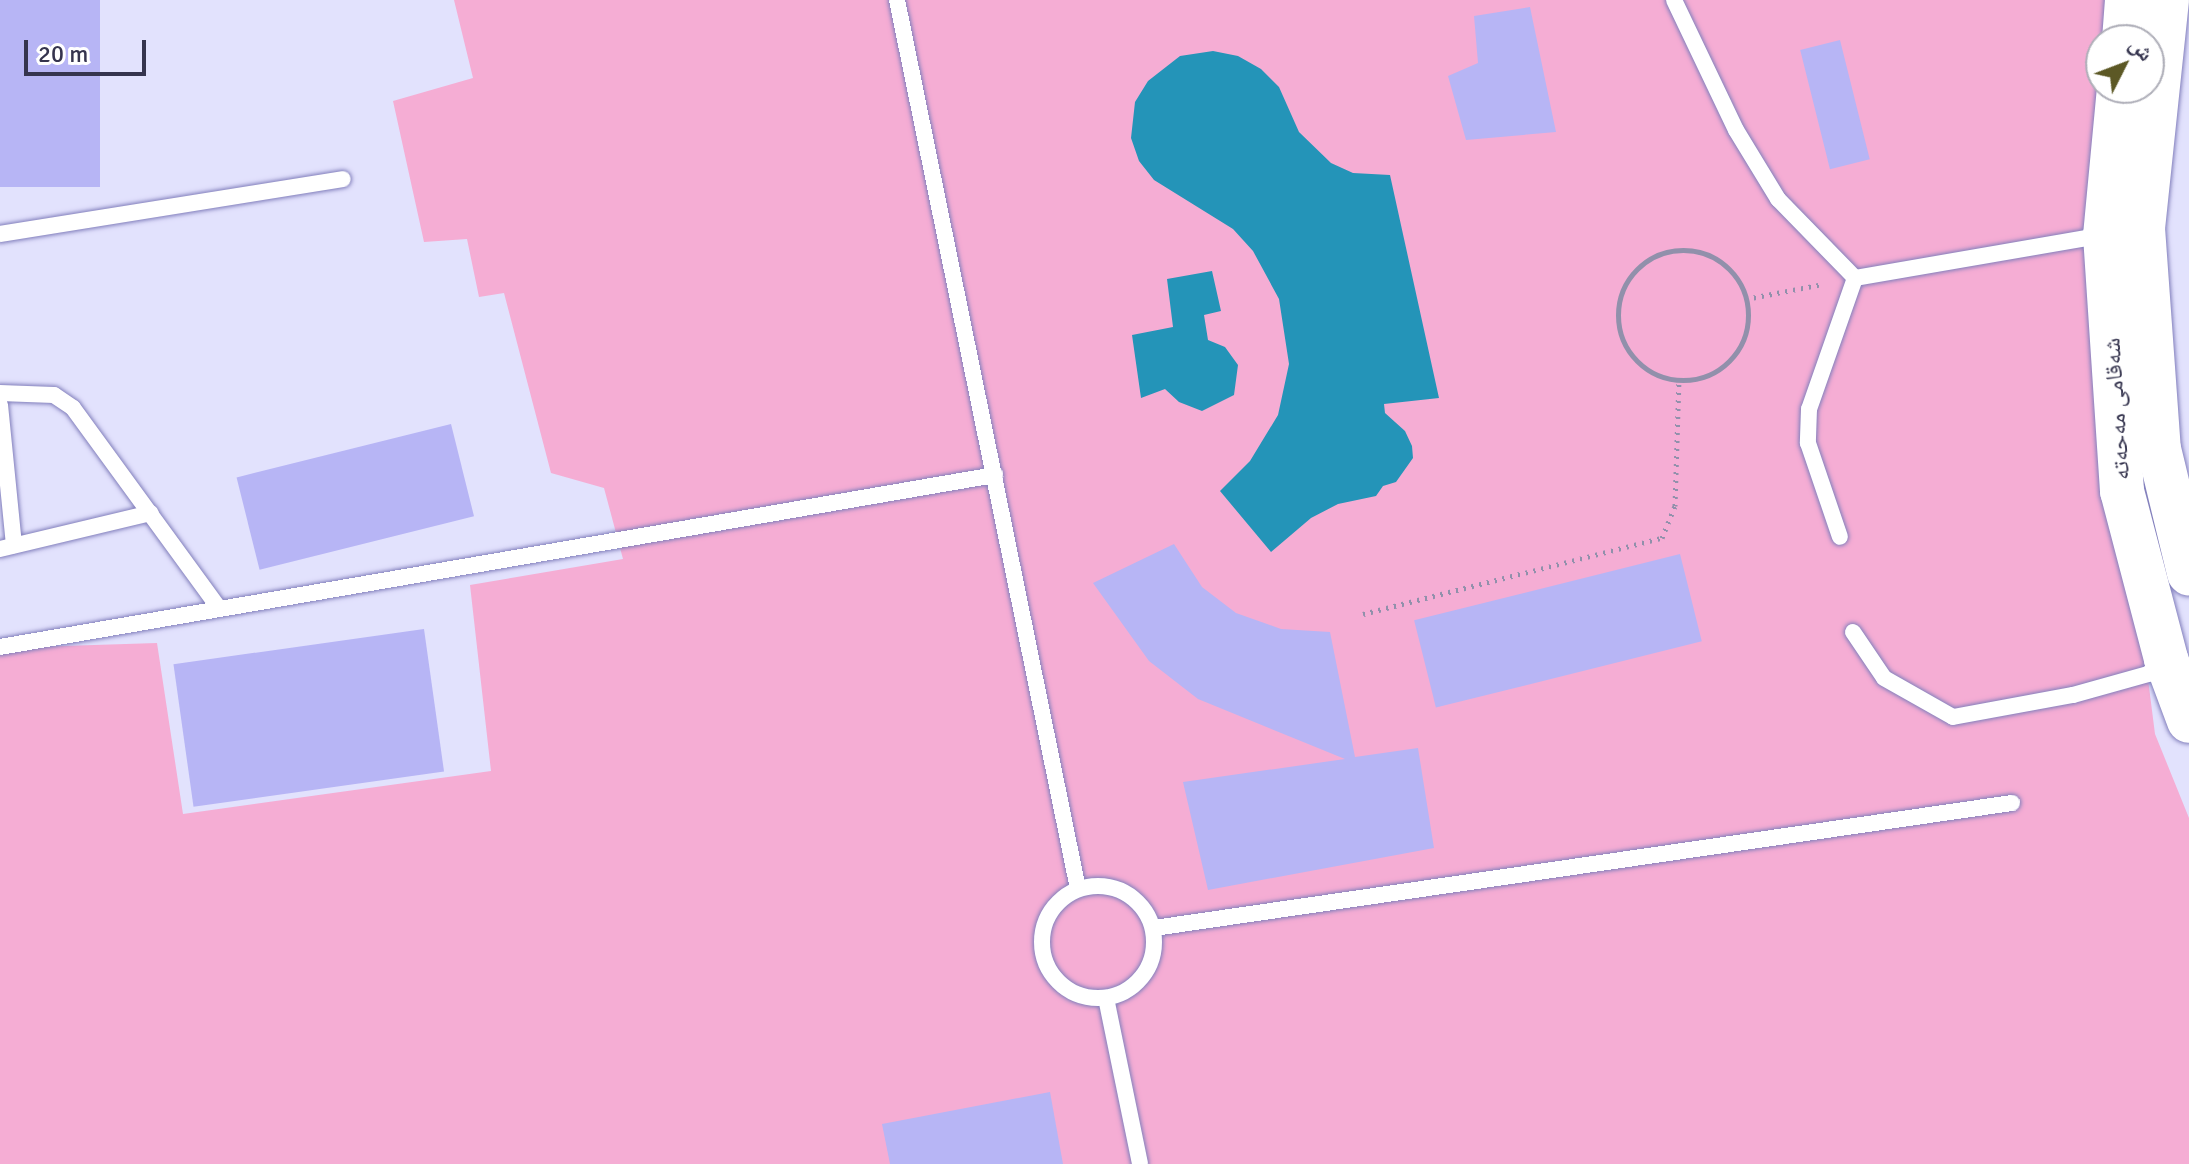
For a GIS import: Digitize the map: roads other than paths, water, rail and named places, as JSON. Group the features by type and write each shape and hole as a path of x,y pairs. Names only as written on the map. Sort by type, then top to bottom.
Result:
{"main road":[{"path":"2125,24 2127,0"},
{"name":"شەقامی مەحەتە","path":"2167,0 2143,228 2159,449 2189,573"},
{"name":"شەقامی مەحەتە","path":"2117,104 2105,235 2122,491 2166,659 2189,721"}],"lane":[{"path":"897,0 1078,889"},
{"path":"1674,0 1736,130 1778,199 1855,278"},
{"path":"0,234 343,179"},
{"path":"1855,278 2105,235"},
{"path":"1840,537 1808,443 1809,409 1855,278"},
{"path":"0,393 54,395 73,408 219,608"},
{"path":"0,405 7,547 151,513"},
{"path":"0,647 995,475"},
{"path":"1853,632 1884,678 1953,717 2073,695 2148,674 2166,659"},
{"path":"1154,928 2012,803"},
{"path":"1115,887 1133,896 1154,928 1150,966 1139,981 1106,998 1071,991 1046,965 1043,929 1050,911 1078,889 1115,887"},
{"path":"1106,998 1140,1164"}],"water":[{"path":"1213,51 1238,56 1261,69 1279,87 1299,132 1331,163 1353,173 1390,175 1439,398 1384,404 1385,413 1405,431 1412,446 1413,458 1396,482 1383,486 1376,496 1338,504 1311,518 1271,552 1220,491 1250,461 1278,415 1289,364 1279,299 1253,251 1233,229 1154,180 1139,161 1131,138 1135,102 1148,81 1180,56"},
{"path":"1212,271 1221,311 1204,315 1208,340 1225,347 1238,365 1234,395 1202,411 1179,402 1165,389 1141,398 1132,335 1173,327 1167,279"}]}
